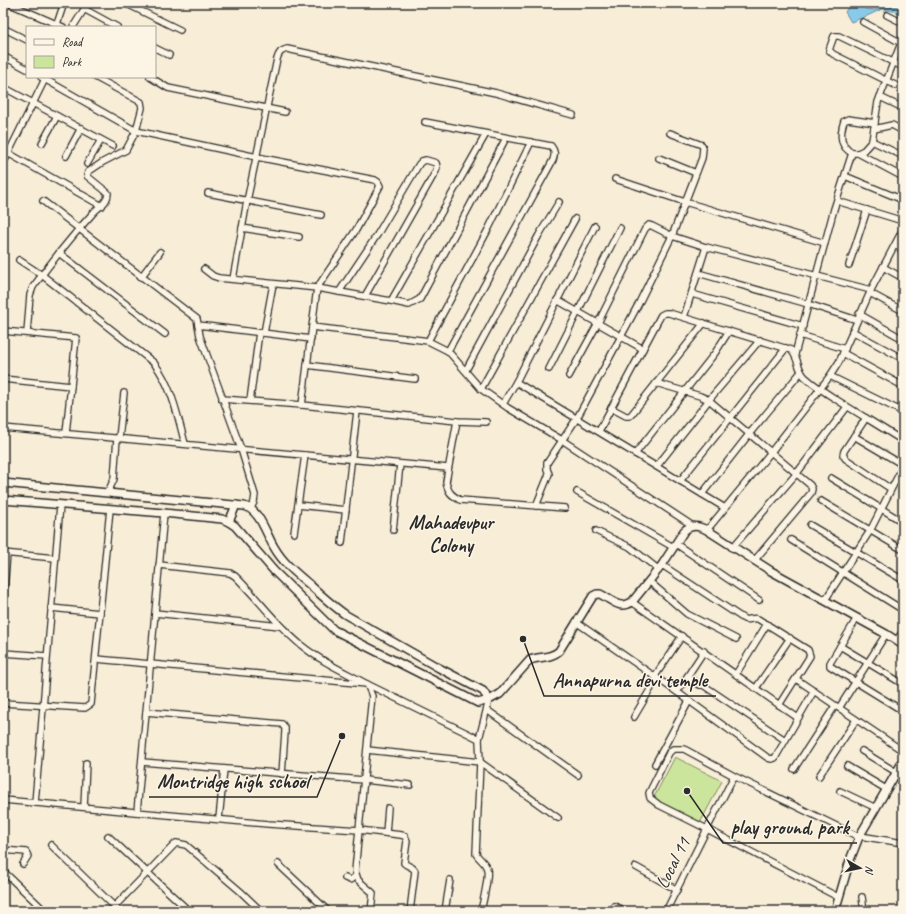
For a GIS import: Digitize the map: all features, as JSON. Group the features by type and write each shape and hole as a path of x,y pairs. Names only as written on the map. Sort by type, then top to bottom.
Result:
{"street":[{"path":"8,3 61,26"},
{"path":"57,24 64,3"},
{"path":"74,26 88,3"},
{"path":"125,3 180,30"},
{"path":"84,9 115,26"},
{"path":"887,15 903,23"},
{"path":"863,22 902,42 880,97 872,141 864,150 855,153 845,176 795,354 801,372 806,378 847,407 903,441"},
{"path":"3,28 26,40"},
{"path":"903,67 839,36 834,36 829,50 833,54 903,89"},
{"path":"156,49 168,55"},
{"path":"233,279 247,201 279,53 282,50 287,49 496,94 573,115"},
{"path":"3,56 26,68"},
{"path":"5,160 44,78 136,131 375,180 380,184 356,230 317,288 302,405"},
{"path":"27,333 30,295 34,287 59,253 96,210 102,206 107,197 108,193 89,178 87,174 103,162 126,150 136,131 142,108 141,102 97,78"},
{"path":"152,78 168,88 285,112"},
{"path":"3,87 113,146"},
{"path":"880,97 903,108"},
{"path":"42,143 57,116"},
{"path":"903,131 892,124 874,126 848,119 844,121 840,137 844,147 903,177"},
{"path":"425,122 551,146 555,154 448,351"},
{"path":"66,156 81,128"},
{"path":"536,506 549,474 547,463 577,418 622,336 672,236 702,158 704,148 702,145 670,133"},
{"path":"392,301 486,134"},
{"path":"204,269 213,276 317,288 409,305 414,303 420,299 506,138"},
{"path":"87,164 101,140"},
{"path":"872,141 903,156"},
{"path":"428,341 489,228 531,142"},
{"path":"8,153 102,206"},
{"path":"659,158 696,173"},
{"path":"340,292 377,235 419,164 426,160 436,163 436,171 365,296"},
{"path":"845,176 903,200"},
{"path":"615,179 685,202 825,243"},
{"path":"208,193 321,214"},
{"path":"43,201 197,320 200,336 241,449 255,495 251,508"},
{"path":"837,201 903,221"},
{"path":"466,370 539,235 559,202"},
{"path":"849,265 867,210"},
{"path":"481,389 575,219"},
{"path":"569,376 648,225 672,236 706,247 870,291 903,311"},
{"path":"502,404 516,382 595,226"},
{"path":"242,228 299,237"},
{"path":"550,369 620,228"},
{"path":"706,530 772,452 830,376 844,351 870,291 903,229"},
{"path":"895,245 903,250"},
{"path":"684,317 706,247"},
{"path":"142,277 160,252"},
{"path":"59,253 165,334"},
{"path":"19,260 42,275 154,363 162,373 168,386 185,444"},
{"path":"883,267 903,278"},
{"path":"698,273 858,317 903,339"},
{"path":"250,401 262,333 273,284"},
{"path":"692,294 802,326"},
{"path":"557,300 643,348"},
{"path":"599,431 643,348 661,316 665,312 786,348 795,354"},
{"path":"611,408 628,416 656,384 704,323"},
{"path":"198,324 311,339"},
{"path":"312,327 428,341 448,351 481,389 502,404 562,440 693,526"},
{"path":"3,331 76,338 66,434"},
{"path":"636,454 715,353 729,331"},
{"path":"852,331 903,359"},
{"path":"800,335 844,351 903,386"},
{"path":"657,466 709,400 760,340"},
{"path":"680,481 786,348"},
{"path":"307,365 414,378"},
{"path":"702,494 801,372"},
{"path":"830,376 903,412"},
{"path":"3,379 71,386"},
{"path":"516,382 725,508"},
{"path":"656,384 709,400 810,485 812,489 811,493 754,560"},
{"path":"108,492 114,479 124,393"},
{"path":"222,399 302,405 457,421 486,422"},
{"path":"732,548 797,473 847,407"},
{"path":"342,543 357,411"},
{"path":"866,418 844,451 843,455 891,489"},
{"path":"457,421 446,482 447,490 453,496 460,500 565,508"},
{"path":"3,428 448,468"},
{"path":"825,600 870,531 903,466 854,436"},
{"path":"294,533 304,455"},
{"path":"393,530 400,464"},
{"path":"831,478 881,510 903,522"},
{"path":"3,483 108,492 236,505 251,508 282,559 335,607 346,615 438,668 482,691 489,700 479,739 480,762 476,854 485,865 488,874 481,911"},
{"path":"577,492 674,546 759,600"},
{"path":"3,500 222,519 235,526 274,571 334,630 478,703 489,700 500,694 530,660 554,656 559,651 593,596 600,594 622,606 632,602 661,568 684,531 688,527 693,526 700,526 732,548 900,643 903,631"},
{"path":"821,501 903,550"},
{"path":"35,802 60,505"},
{"path":"229,522 236,505"},
{"path":"298,505 346,510"},
{"path":"3,703 85,708 91,704 110,509"},
{"path":"137,812 164,513"},
{"path":"810,525 903,580"},
{"path":"596,531 630,547 661,568 744,619 747,620 756,618 808,650 810,652 810,656 779,705"},
{"path":"791,540 903,610"},
{"path":"3,603 5,554 55,558"},
{"path":"159,565 230,573 236,576 280,626 309,652 367,684 479,739"},
{"path":"650,582 687,614 736,639"},
{"path":"632,602 798,718"},
{"path":"51,608 100,613"},
{"path":"155,613 280,626"},
{"path":"857,618 830,663 830,666 903,710"},
{"path":"576,622 656,677 768,758 776,758 814,691"},
{"path":"736,674 767,624"},
{"path":"794,769 856,682 886,634"},
{"path":"634,716 656,677 682,636"},
{"path":"756,688 790,638"},
{"path":"840,646 903,684"},
{"path":"677,692 704,651"},
{"path":"3,653 47,656"},
{"path":"96,659 367,684"},
{"path":"687,677 700,685 703,685 785,740"},
{"path":"796,679 903,751"},
{"path":"367,684 372,696 355,871 358,880 373,893 371,911"},
{"path":"655,764 689,701"},
{"path":"487,710 578,775"},
{"path":"146,712 282,724 286,732 282,774"},
{"path":"819,776 856,720"},
{"path":"707,829 659,805 650,798 649,793 669,753 673,749 684,749 734,776 860,836 903,843"},
{"path":"367,750 480,762 558,818"},
{"path":"862,751 896,772"},
{"path":"142,762 410,785"},
{"path":"84,807 86,763"},
{"path":"835,911 850,860 860,836 896,772 903,763"},
{"path":"847,766 886,789"},
{"path":"220,819 224,769"},
{"name":"Local 11","path":"666,911 734,776"},
{"path":"840,791 876,808"},
{"path":"3,800 268,824 359,830 401,835 406,838 404,863 412,867 415,871 410,911"},
{"path":"386,833 388,808"},
{"name":"Local 11","path":"707,829 838,897"},
{"path":"108,836 189,911"},
{"path":"115,906 176,843 182,844 240,891 261,911"},
{"path":"51,845 119,911"},
{"path":"3,850 26,852 28,856 23,864"},
{"path":"278,864 328,911"},
{"path":"636,867 676,890"},
{"path":"3,871 45,911"},
{"path":"345,878 350,880 356,876"},
{"path":"445,911 450,880"},
{"path":"862,898 864,911"},
{"path":"614,906 624,911"}],"green space":[{"path":"675,757 722,781 700,823 652,801"}],"water":[{"path":"851,3 862,3 865,9 876,10 882,5 894,7 899,3 903,3 903,13 882,9 851,22 845,12"}],"place":[{"name":"Annapurna devi temple","path":"523,639"},
{"name":"Montridge high school","path":"342,736"},
{"name":"play ground, park","path":"687,791"}],"district":[{"name":"Mahadevpur Colony","path":"451,534"}]}
